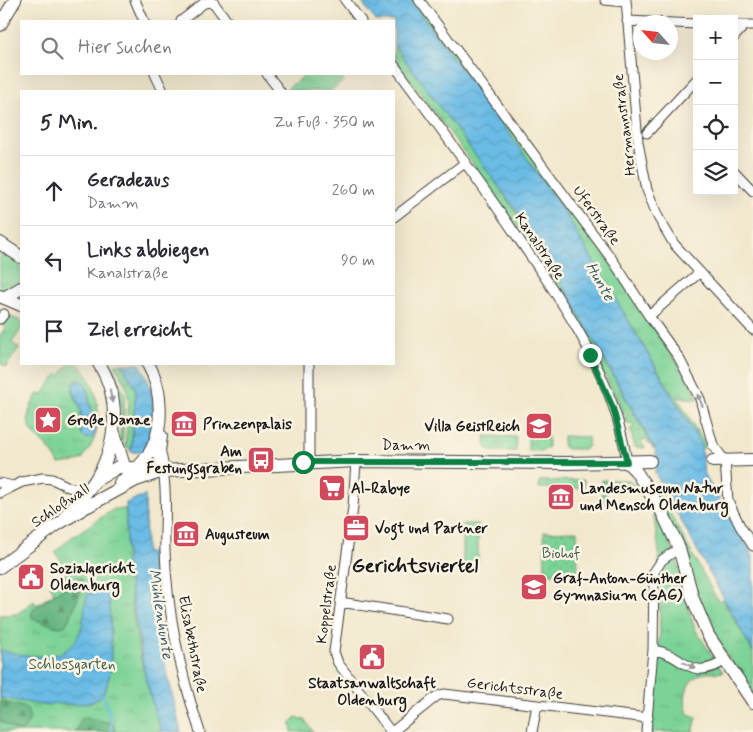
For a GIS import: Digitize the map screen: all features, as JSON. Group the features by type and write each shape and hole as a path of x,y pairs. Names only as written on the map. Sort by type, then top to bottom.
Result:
{"street":[{"path":"0,25 15,0"},
{"path":"136,0 144,20"},
{"path":"345,0 360,20"},
{"name":"Uferstraße","path":"419,0 614,262 679,358 700,399 719,461"},
{"path":"605,0 626,1"},
{"name":"Hermannstraße","path":"626,1 638,142 647,190 658,217 674,244 753,330"},
{"path":"182,20 204,3 213,2 226,20"},
{"path":"627,21 693,24"},
{"path":"738,34 749,25"},
{"name":"Kanalstraße","path":"395,66 466,162 570,313 613,408 627,462"},
{"path":"155,75 163,90"},
{"path":"268,75 279,90"},
{"path":"648,133 693,83"},
{"path":"395,216 466,162"},
{"path":"738,174 753,191"},
{"path":"0,243 20,256"},
{"path":"649,316 700,272"},
{"path":"2,297 20,288"},
{"path":"2,297 20,305"},
{"path":"99,365 111,392 114,430 124,466"},
{"path":"148,365 158,387 163,407 159,451 163,471"},
{"path":"309,365 309,462"},
{"path":"137,469 147,457 158,429 158,387"},
{"path":"58,524 92,485 103,467 114,430"},
{"name":"Damm","path":"163,471 309,462 627,462 650,460"},
{"path":"753,460 719,461 728,501 740,526 753,546"},
{"name":"Koppelstraße","path":"356,461 353,507 334,657 391,732"},
{"path":"627,462 651,492 678,548 697,611 724,661 753,702"},
{"path":"0,493 30,479 52,479 71,488 92,485 112,470 124,466 163,471"},
{"name":"Schloßwall","path":"0,567 58,524 88,506 137,469"},
{"path":"88,506 136,480 163,471"},
{"name":"Elisabethstraße","path":"163,471 166,485 165,552 172,624 200,732"},
{"path":"0,483 13,486"},
{"path":"646,732 653,650 654,572 662,560 678,548"},
{"path":"340,602 448,619"},
{"path":"653,650 697,670 706,671 724,661"},
{"name":"Gerichtsstraße","path":"391,732 437,696 444,694 648,718"},
{"path":"532,732 537,705"}],"green space":[{"path":"410,0 416,0 611,263 691,383 698,399 677,397 706,446 701,449 699,447 701,443 565,213"},
{"path":"395,46 492,177 544,253 654,449 645,439 641,441 645,448 635,447 630,429 634,427 633,423 629,424 624,418 628,415 627,413 623,415 618,401 558,286 470,160 395,59"},
{"path":"306,75 340,75 344,81 331,90 286,89"},
{"path":"0,250 20,264 20,282 12,289 0,292"},
{"path":"8,316 20,321 20,331 12,343 19,348 6,367 0,363 0,335 5,328 1,323 4,317"},
{"path":"68,365 80,365 92,384 98,408 96,432 83,459 59,464 53,454 34,433 28,418 38,393 42,395 57,374 60,376","holes":["86,385 96,432 81,433 81,410 72,390"]},
{"path":"107,365 111,365 125,395 122,452 120,439 121,410 113,376"},
{"path":"116,365 123,365 136,390 131,452 130,448 125,447 129,401 126,386"},
{"path":"485,436 516,437 516,451 489,451 486,446"},
{"path":"548,436 548,448 543,451 528,451 528,437"},
{"path":"563,436 588,437 588,446 584,449 567,449 563,446"},
{"path":"584,480 584,488 539,488 539,481"},
{"path":"602,480 628,480 638,488 606,488 606,504 602,501"},
{"path":"656,488 718,601 723,599 753,652 753,696 708,625 653,490"},
{"name":"Schlossgarten","path":"114,509 126,509 126,537 134,622 145,678 162,732 0,732 0,615 17,614 34,601 37,605 54,593 50,586 68,571 55,552 72,537"},
{"path":"653,512 657,512 677,562 695,629 723,672 699,675 694,678 688,687 685,698 688,714 697,717 693,732 650,732 660,632 659,552"},
{"path":"463,524 478,524 478,564 463,564"},
{"name":"Biohof","path":"577,531 578,574 545,574 544,532"},
{"path":"78,577 82,578 83,584 71,616 65,626 58,627 33,619 31,614 34,609"},
{"path":"0,701 26,708 30,718 25,728 19,732 0,721"},
{"path":"86,717 114,724 115,732 75,732 82,719"},
{"path":"296,717 305,720 313,732 292,732 291,723"}],"water":[{"name":"Hunte","path":"360,0 410,0 565,213 701,444 704,474 753,556 753,652 655,473 656,451 567,293 517,211 395,46 395,20 375,20"},
{"path":"123,365 141,365 150,386 153,418 144,452 131,452 136,390"},
{"path":"78,380 83,381 86,385 96,432 91,439 83,437 81,431 80,408 73,388 73,384"},
{"path":"145,495 146,553 152,553 156,625 181,732 162,732 154,711 144,670 126,564 126,503"},
{"path":"95,588 102,588 109,597 110,669 108,682 103,693 91,702 73,704 51,703 49,706 0,698 0,650 29,656 54,655 65,651 80,632 86,599"}],"waterway":[{"path":"103,695 110,715"},
{"path":"110,716 111,732"}],"place":[{"name":"Große Danae","path":"48,420"},
{"name":"Prinzenpalais","path":"184,424"},
{"name":"Villa GeistReich","path":"539,426"},
{"name":"Am Festungsgraben","path":"261,460"},
{"name":"Al-Rabye","path":"332,488"},
{"name":"Landesmuseum Natur und Mensch Oldenburg","path":"561,497"},
{"name":"Vogt und Partner","path":"356,528"},
{"name":"Augusteum","path":"186,534"},
{"name":"Sozialgericht Oldenburg","path":"31,577"},
{"name":"Graf-Anton-Günther Gymnasium (GAG)","path":"534,587"},
{"name":"Staatsanwaltschaft Oldenburg","path":"372,657"}],"district":[{"name":"Gerichtsviertel","path":"415,565"}],"route":[{"path":"303,462 627,462 618,422 607,391 590,355"}],"water label":[{"name":"Mühlenhunte","path":"162,614"}]}
